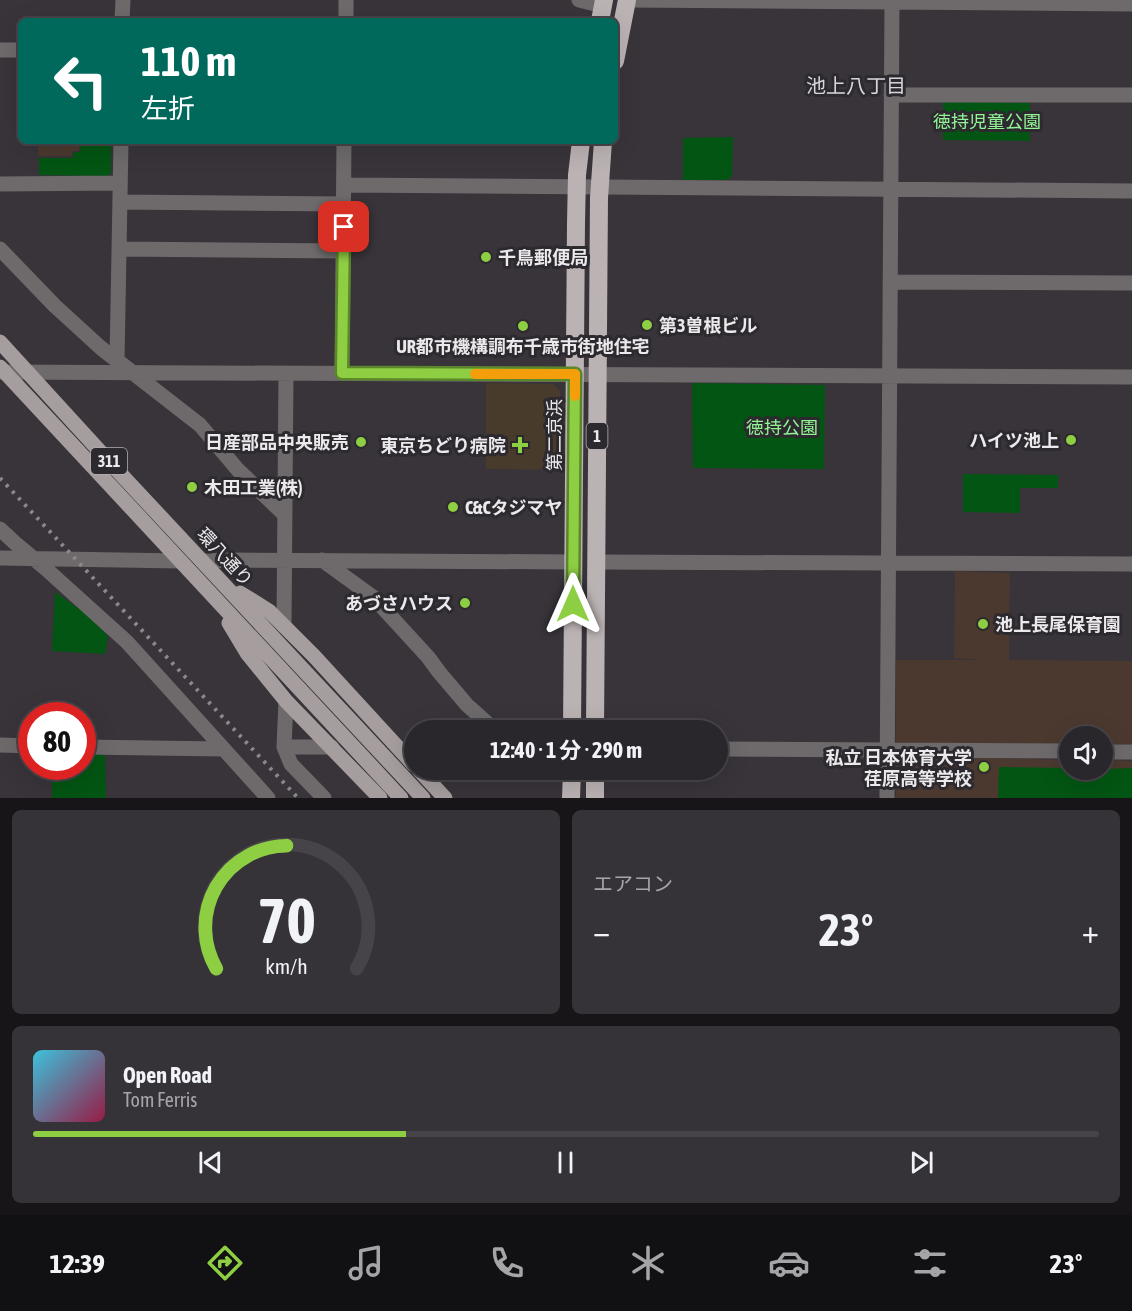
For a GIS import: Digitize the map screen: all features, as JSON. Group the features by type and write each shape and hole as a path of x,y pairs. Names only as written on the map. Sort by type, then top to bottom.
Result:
{"highway":[{"path":"618,45 627,0"},
{"name":"第二京浜","path":"572,720 577,187 581,144"},
{"name":"1","path":"595,720 597,374 603,144"},
{"path":"572,780 572,798"},
{"path":"595,780 595,798"}],"main road":[{"name":"環八通り","path":"0,342 423,798"},
{"name":"環八通り","path":"2,370 401,798"},
{"path":"220,580 269,611 404,746"},
{"path":"214,597 247,652 286,701 380,798"},
{"path":"428,780 445,798"}],"street":[{"path":"122,18 123,0"},
{"path":"346,0 346,18"},
{"path":"579,0 602,9"},
{"path":"627,0 1132,4"},
{"path":"887,798 892,1"},
{"path":"0,50 18,50"},
{"path":"891,95 1132,95"},
{"path":"117,361 121,144"},
{"path":"342,373 345,144"},
{"path":"0,184 120,183"},
{"path":"344,185 1132,191"},
{"path":"120,202 344,204"},
{"path":"0,249 55,306 101,348 200,425 238,470 285,515"},
{"path":"119,249 343,251"},
{"path":"890,282 1132,283"},
{"path":"2,370 28,372 1132,377"},
{"path":"284,626 286,373"},
{"path":"0,529 127,642 268,798"},
{"path":"0,558 180,561"},
{"path":"322,560 373,597 428,657 467,705 484,720"},
{"path":"202,561 574,562"},
{"path":"596,562 1132,564"},
{"path":"286,701 284,747 291,764 324,798"},
{"path":"0,745 18,746"},
{"path":"96,747 222,748"},
{"path":"284,747 332,747"},
{"path":"728,749 1059,751"},
{"path":"1113,752 1132,752"}],"shaded area":[{"path":"38,144 80,144 79,151 73,151 72,156 38,156"},
{"name":"東京ちどり病院","path":"486,383 553,384 560,391 560,470 486,469"},
{"path":"955,571 1010,573 1009,660 1132,661 1132,744 1113,744 1113,726 1059,726 1059,744 896,744 896,660 982,660 954,658"},
{"path":"896,756 1059,760 1059,780 1113,780 1113,760 1132,761 1132,798 896,798"}],"green space":[{"name":"徳持児童公園","path":"943,102 1030,103 1030,141 943,140"},
{"path":"733,137 732,176 727,180 683,180 683,138"},
{"path":"81,144 111,144 111,173 107,176 39,175 39,158 72,158 74,152 80,152"},
{"name":"徳持公園","path":"692,383 825,385 824,469 693,468"},
{"path":"963,474 1058,475 1058,488 1020,488 1020,513 963,512"},
{"path":"55,592 85,613 108,636 105,654 52,651"},
{"path":"96,755 105,755 106,798 52,798 52,780 96,780"},
{"path":"999,767 1059,768 1059,780 1113,780 1113,769 1132,768 1132,798 998,798"}],"railway":[{"path":"0,478 298,798"}],"slow traffic":[{"path":"475,374 575,374 575,396"}],"place":[{"name":"千鳥郵便局","path":"486,257"},
{"name":"第3曽根ビル","path":"647,325"},
{"name":"UR都市機構調布千歳市街地住宅","path":"523,326"},
{"name":"ハイツ池上","path":"1071,440"},
{"name":"日産部品中央販売","path":"361,442"},
{"name":"東京ちどり病院","path":"520,445"},
{"name":"木田工業(株)","path":"192,487"},
{"name":"C&Cタジマヤ","path":"453,507"},
{"name":"あづさハウス","path":"465,603"},
{"name":"池上長尾保育園","path":"983,624"},
{"name":"私立 日本体育大学 荏原高等学校","path":"984,767"}],"district":[{"name":"池上八丁目","path":"856,85"}],"route":[{"path":"344,227 342,373 575,374 573,604"}]}
